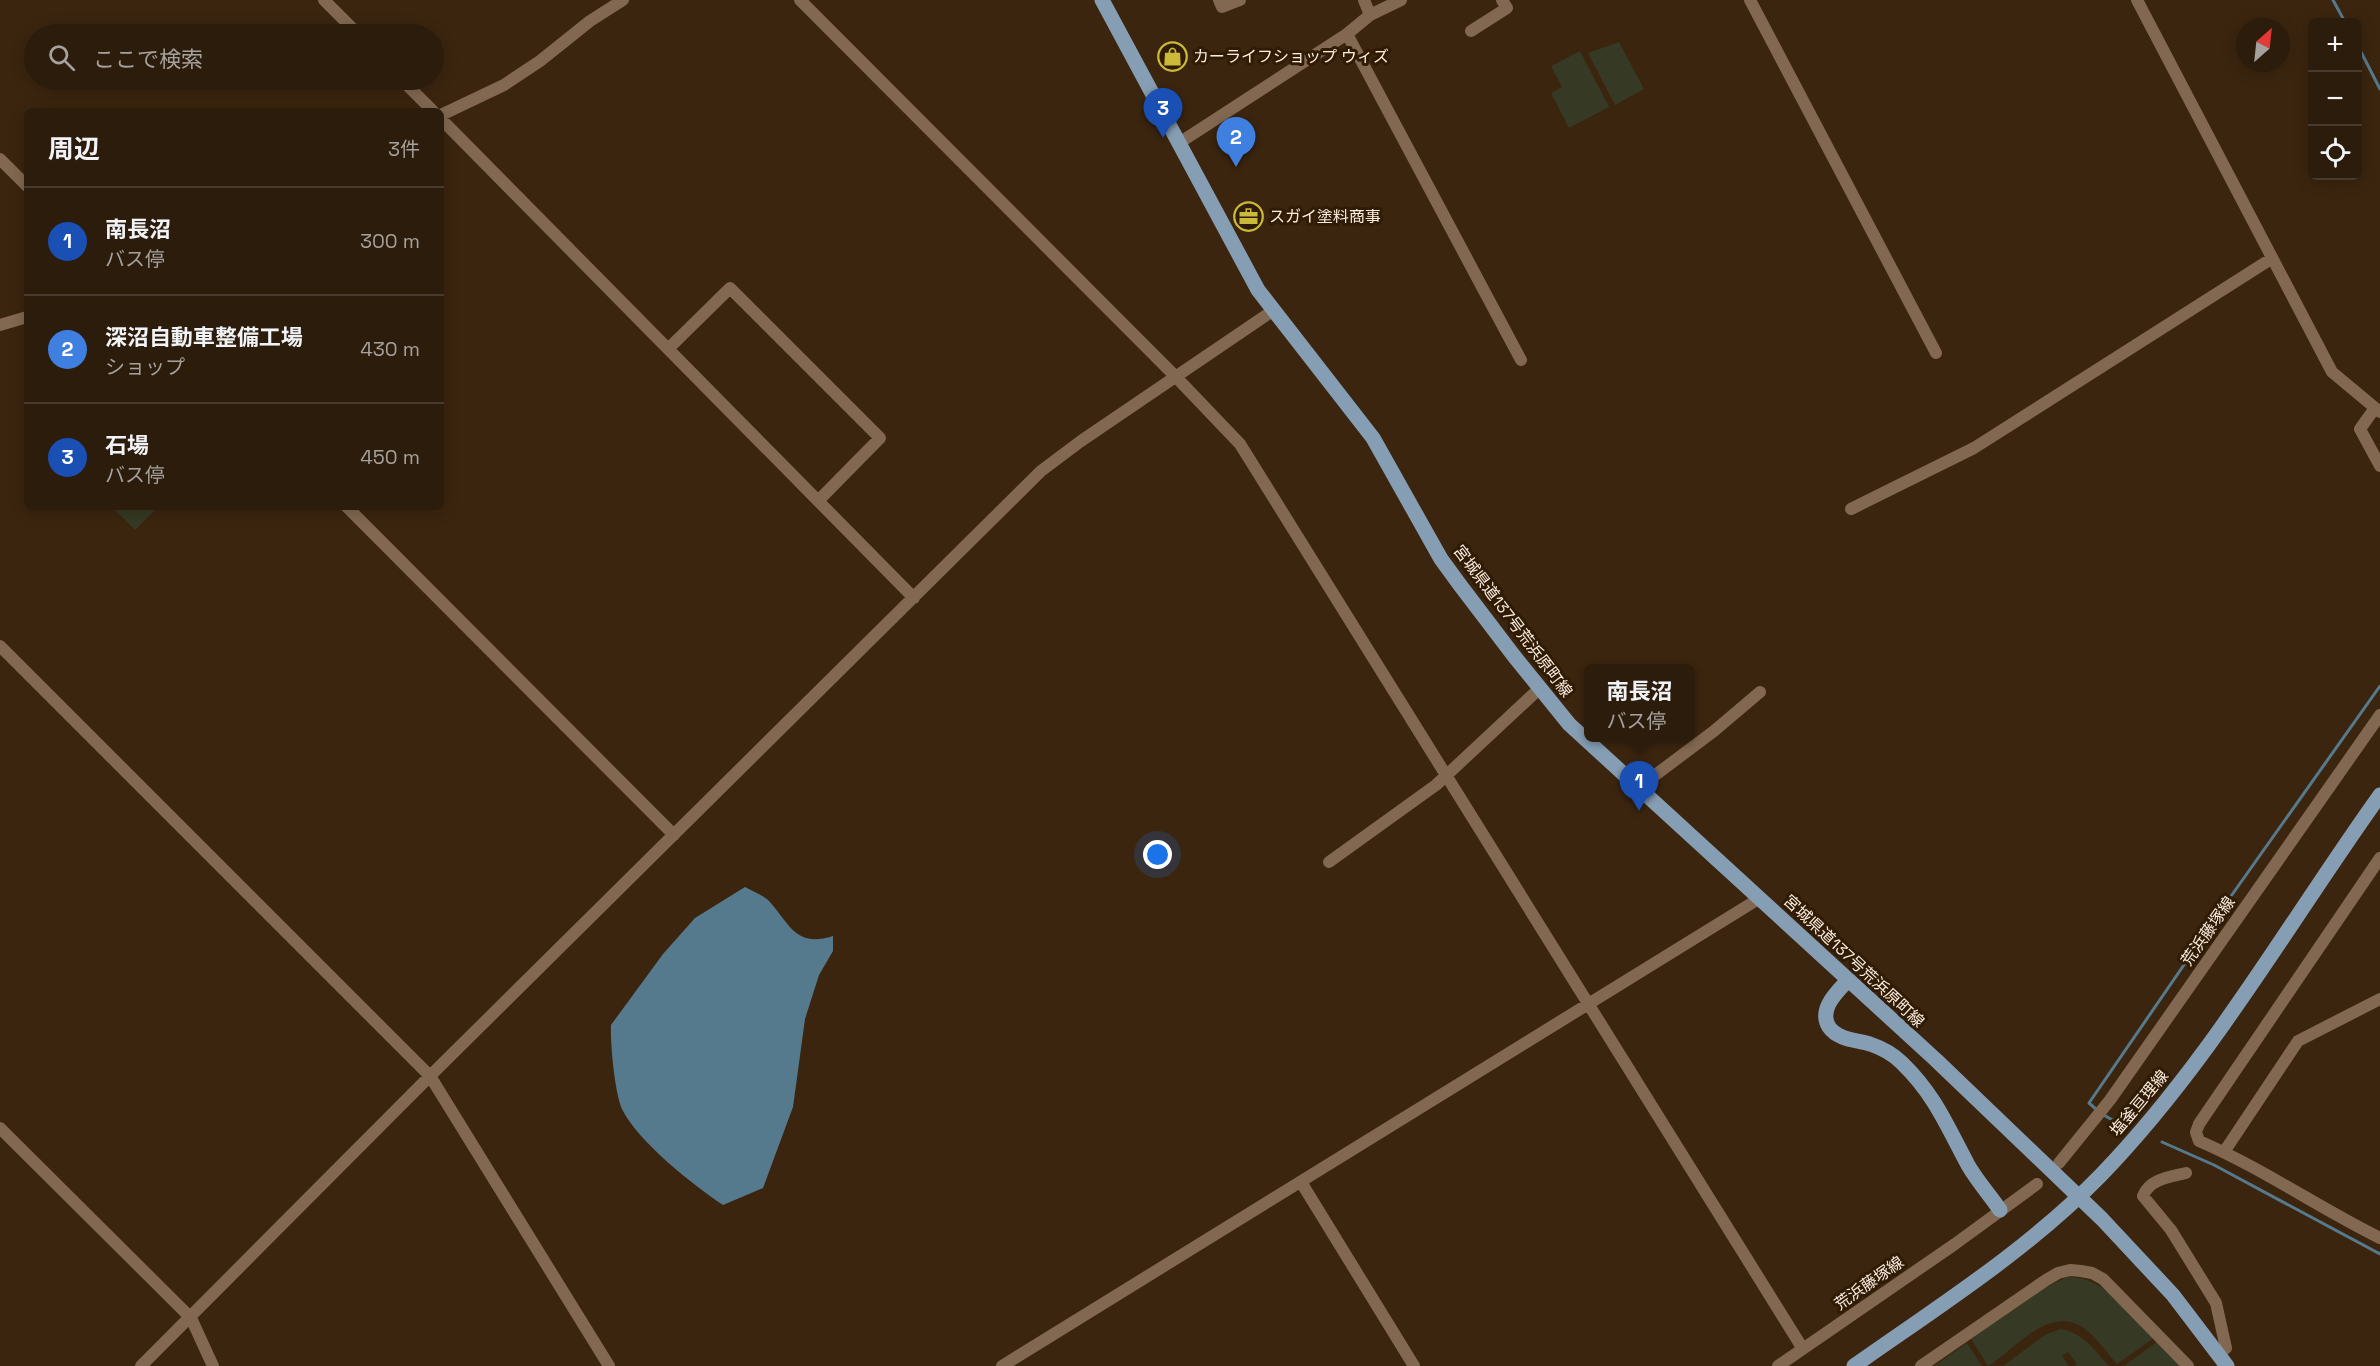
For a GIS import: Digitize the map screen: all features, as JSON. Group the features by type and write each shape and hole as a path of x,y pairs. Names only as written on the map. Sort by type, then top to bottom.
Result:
{"main road":[{"name":"宮城県道137号荒浜原町線","path":"1102,0 1258,290 1373,438 1441,559 1540,688 1569,724 1584,738"},
{"name":"宮城県道137号荒浜原町線","path":"1588,742 1936,1060 2079,1197 2173,1295 2223,1360"},
{"name":"塩釜亘理線","path":"1854,1366 2006,1259 2079,1197 2141,1129 2190,1068 2250,987 2380,795"},
{"path":"1848,980 1827,1008 1826,1017 1830,1029 1840,1036 1873,1045 1892,1055 1922,1083 1944,1115 1969,1167 2000,1210"}],"street":[{"path":"324,0 348,24"},
{"path":"444,115 504,85 540,61 590,21 623,0"},
{"path":"800,0 1240,444 1803,1349"},
{"path":"1219,0 1222,7 1240,0"},
{"path":"1364,0 1370,15"},
{"path":"1179,143 1347,33 1370,15 1401,0"},
{"path":"1471,30 1507,8 1502,0"},
{"path":"1750,0 1936,353"},
{"path":"2137,0 2332,372 2378,410 2360,429 2380,466"},
{"path":"1347,33 1521,360"},
{"path":"412,90 430,108"},
{"path":"444,120 914,598"},
{"path":"0,159 24,183"},
{"path":"1851,509 1974,448 2271,259"},
{"path":"668,349 730,288 879,438 818,501"},
{"path":"141,1366 430,1076 1041,471 1274,310"},
{"path":"0,325 24,318"},
{"path":"350,510 675,835"},
{"path":"0,646 430,1076 609,1366"},
{"path":"1329,862 1434,786 1540,688"},
{"path":"1638,788 1714,731 1760,692"},
{"name":"荒浜藤塚線","path":"2059,1163 2097,1119 2380,715"},
{"path":"2380,858 2199,1124 2196,1132 2199,1141 2224,1152 2338,1217 2380,1238"},
{"path":"1009,1364 1760,898"},
{"path":"2224,1152 2298,1041 2380,999"},
{"path":"0,1128 190,1318 213,1366"},
{"path":"2186,1173 2154,1182 2143,1196 2171,1230 2216,1303 2226,1348 2223,1360"},
{"path":"1301,1182 1414,1366"},
{"name":"荒浜藤塚線","path":"1778,1366 1955,1244 2037,1184"},
{"path":"1921,1366 2046,1280 2070,1270 2092,1273 2103,1279 2188,1366"}],"green space":[{"path":"1619,42 1644,89 1615,105 1588,53"},
{"path":"1580,51 1609,107 1569,128 1551,93 1562,87 1551,66"},
{"path":"115,510 155,510 135,530"},
{"path":"2067,1277 2093,1282 2104,1289 2126,1308 2154,1338 2117,1364 2085,1329 2072,1322 2059,1321 2034,1331 1988,1366 1971,1339 2046,1287"},
{"path":"2060,1329 2082,1338 2109,1366 2074,1366 2077,1364 2068,1352 2062,1356 2069,1366 2003,1366 2045,1335"},
{"path":"2158,1341 2182,1366 2124,1366"},
{"path":"1967,1343 1982,1366 1934,1366"}],"water":[{"path":"745,887 767,899 788,925 802,936 820,939 833,936 833,951 819,975 805,1019 793,1107 763,1188 723,1205 682,1175 654,1149 641,1136 623,1111 615,1082 611,1025 663,954 695,918"}],"waterway":[{"path":"2333,0 2343,18"},
{"path":"2362,54 2380,89"},
{"path":"2229,899 2380,686"},
{"path":"2097,1110 2089,1103 2221,911"},
{"path":"2102,1114 2116,1122"},
{"path":"2162,1142 2214,1165 2380,1254"}],"place":[{"name":"カーライフショップ ウィズ","path":"1172,56"},
{"name":"石場","path":"1163,138"},
{"name":"深沼自動車整備工場","path":"1236,167"},
{"name":"スガイ塗料商事","path":"1248,216"},
{"name":"南長沼","path":"1639,811"}]}
